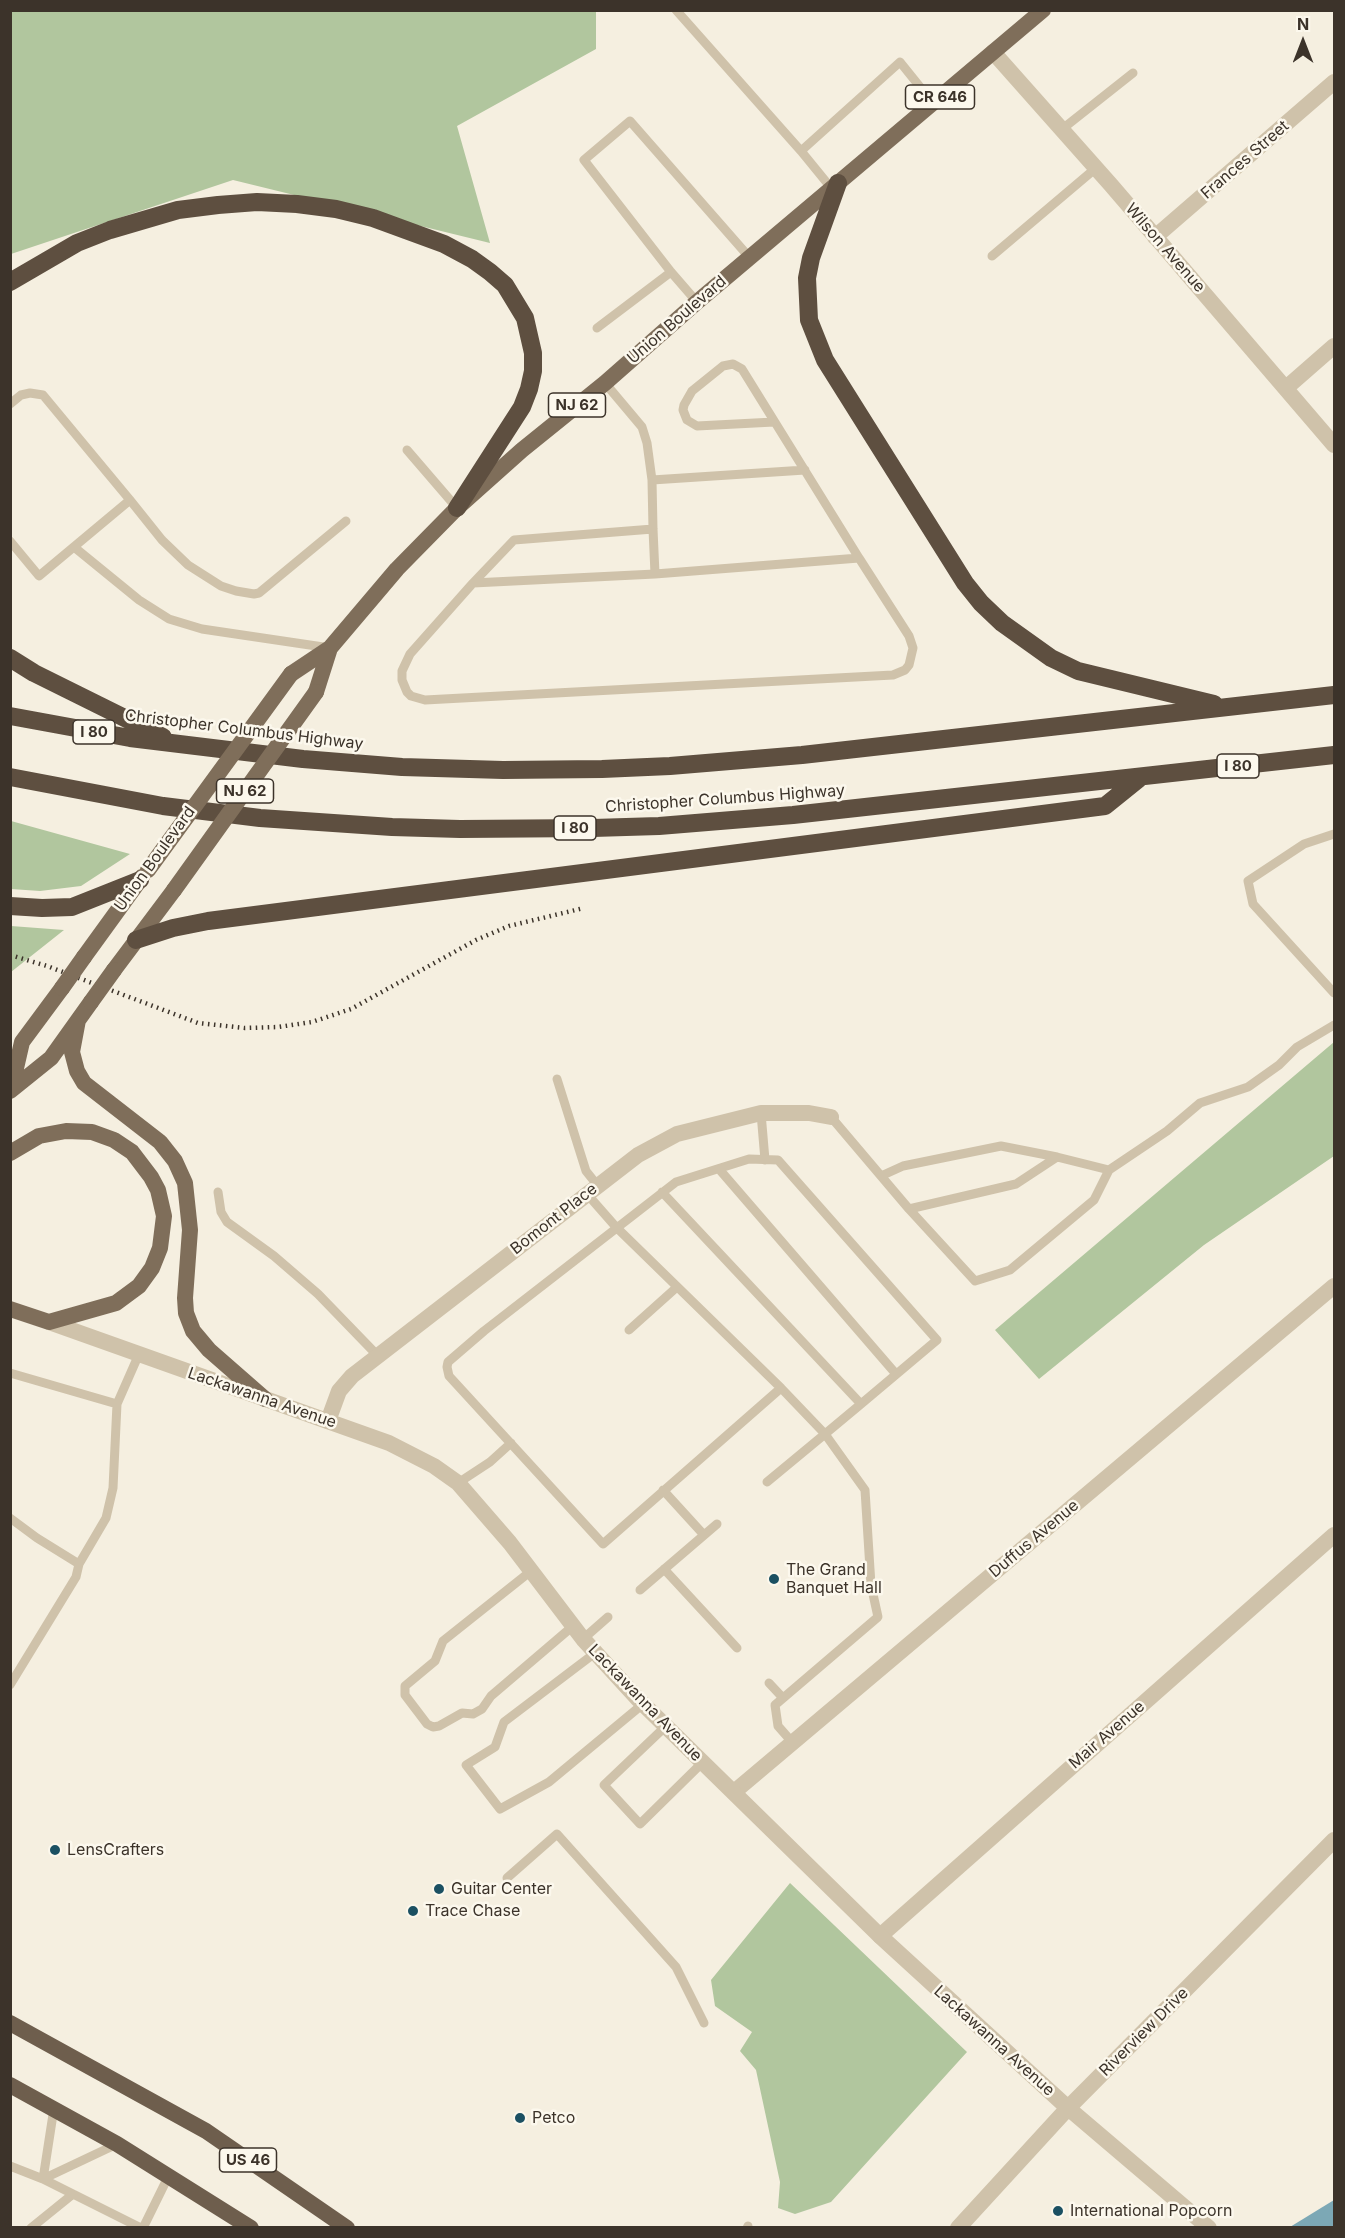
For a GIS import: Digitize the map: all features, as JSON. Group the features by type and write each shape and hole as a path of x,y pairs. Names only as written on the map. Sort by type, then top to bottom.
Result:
{"highway":[{"path":"835,186 811,258 807,278 809,320 825,360 965,583 981,603 1002,623 1051,658 1078,671 1227,708"},
{"path":"10,282 77,243 110,230 178,210 218,205 267,202 336,209 373,218 444,244 472,259 505,285 525,318 531,335 533,353 533,371 522,407 457,508"},
{"path":"10,658 34,673 178,744"},
{"name":"Christopher Columbus Highway","path":"10,717 178,744 303,759 402,767 503,770 602,769 670,766 813,754 1335,695"},
{"name":"Christopher Columbus Highway","path":"10,777 163,806 260,818 392,826 527,829 648,826 848,810 1335,755"},
{"path":"136,940 173,928 208,921 1105,806 1141,777"},
{"path":"10,906 72,907 144,875"},
{"name":"US 46","path":"10,2023 206,2131 347,2228"},
{"path":"10,2085 117,2144 251,2228"}],"main road":[{"name":"Union Boulevard","path":"330,648 316,692 174,890 51,1058 10,1090 22,1042 291,674 330,648 397,569 457,508 522,450 605,383 697,302 1042,10"},
{"path":"78,1020 72,1052 77,1071 84,1083 160,1142 175,1161 185,1183 190,1230 185,1298 186,1313 193,1331 209,1350 265,1399"},
{"path":"10,1153 50,1133 80,1130 102,1135 123,1145 139,1160 152,1177 162,1204 164,1216 160,1248 152,1268 139,1286 125,1298 105,1308 49,1322"},
{"name":"Lackawanna Avenue","path":"10,1309 49,1322"}],"street":[{"name":"Wilson Avenue","path":"993,52 1335,445"},
{"name":"Frances Street","path":"1155,237 1335,82"},
{"path":"1286,388 1335,346"},
{"name":"Bomont Place","path":"328,1421 339,1391 351,1376 638,1155 676,1134 761,1113 809,1113 831,1117"},
{"name":"Duffus Avenue","path":"734,1792 1335,1286"},
{"name":"Lackawanna Avenue","path":"49,1322 403,1449 434,1466 458,1484 510,1543 578,1632 643,1704 880,1936 1068,2108 1209,2228"},
{"name":"Mair Avenue","path":"880,1936 1335,1535"},
{"name":"Riverview Drive","path":"958,2228 1068,2108 1335,1840"}],"lane":[{"path":"676,10 835,186"},
{"path":"801,151 900,62 933,104"},
{"path":"1061,130 1133,73"},
{"path":"697,302 584,160 630,121 750,258"},
{"path":"992,256 1096,168"},
{"path":"597,328 671,272"},
{"path":"653,529 514,540 472,583 405,662 402,680 407,692 411,696 425,700 899,673 904,670 912,660 912,642 742,369 733,364 723,366 692,392 683,410 687,420 697,426 774,422"},
{"path":"605,383 642,427 647,443 652,480 655,574"},
{"path":"10,404 21,395 30,393 43,395 162,540 188,565 221,586 245,593 259,593 346,521"},
{"path":"407,450 457,508"},
{"path":"652,480 806,470"},
{"path":"10,541 39,576 130,500"},
{"path":"74,547 140,600 170,620 202,629 330,648"},
{"path":"472,583 655,574 859,558"},
{"path":"1335,834 1304,844 1248,881 1253,904 1335,993"},
{"path":"831,1117 909,1209 975,1281 1010,1270 1094,1200 1109,1170 1167,1131 1200,1103 1248,1087 1279,1065 1297,1047 1335,1025"},
{"path":"557,1079 593,1190 616,1227 825,1434 865,1490 871,1585 878,1617 775,1705 778,1726 792,1742"},
{"path":"761,1113 765,1160"},
{"path":"881,1176 903,1166 1001,1146 1057,1156 1109,1170"},
{"path":"909,1209 1016,1184 1057,1156"},
{"path":"767,1482 937,1340 778,1160 749,1159 676,1182 484,1331 448,1362 447,1368 449,1376 603,1544 781,1389"},
{"path":"719,1169 896,1374"},
{"path":"218,1192 221,1212 227,1222 274,1256 318,1294 378,1356"},
{"path":"662,1192 861,1404"},
{"path":"629,1330 677,1287"},
{"path":"10,1685 76,1577 79,1564 106,1518 113,1488 117,1404 140,1354"},
{"path":"10,1372 117,1404"},
{"path":"458,1484 490,1462 511,1443"},
{"path":"663,1490 704,1535"},
{"path":"10,1518 79,1564"},
{"path":"640,1590 717,1524"},
{"path":"664,1569 737,1648"},
{"path":"531,1570 443,1641 435,1661 405,1686 405,1695 427,1724 433,1727 439,1726 462,1713 473,1714 482,1709 491,1696 578,1632 608,1617"},
{"path":"596,1653 504,1722 495,1747 466,1765 500,1809 549,1782 643,1704"},
{"path":"769,1683 783,1698"},
{"path":"666,1726 604,1785 640,1824 703,1762"},
{"path":"507,1878 557,1834 676,1967 704,2023"},
{"path":"43,2179 54,2108"},
{"path":"43,2179 117,2144"},
{"path":"10,2166 43,2179 142,2228 169,2175"},
{"path":"31,2228 73,2194"}],"green space":[{"path":"10,11 596,11 596,49 457,126 490,243 233,180 11,254"},
{"path":"11,821 130,854 81,886 40,891 11,889"},
{"path":"11,926 64,930 11,972"},
{"path":"1334,1042 1334,1156 1204,1245 1039,1379 995,1330"},
{"path":"790,1883 967,2052 831,2202 795,2214 778,2208 780,2182 756,2070 740,2051 752,2032 715,2006 711,1980"}],"water":[{"path":"1334,2200 1334,2227 1290,2227"}],"railway":[{"path":"10,955 47,966 198,1023 245,1028 278,1027 312,1022 351,1009 476,940 509,926 584,908"}],"place":[{"name":"The Grand Banquet Hall","path":"774,1579"},
{"name":"LensCrafters","path":"55,1850"},
{"name":"Guitar Center","path":"439,1889"},
{"name":"Trace Chase","path":"413,1911"},
{"name":"Petco","path":"520,2118"},
{"name":"International Popcorn","path":"1058,2211"}]}
